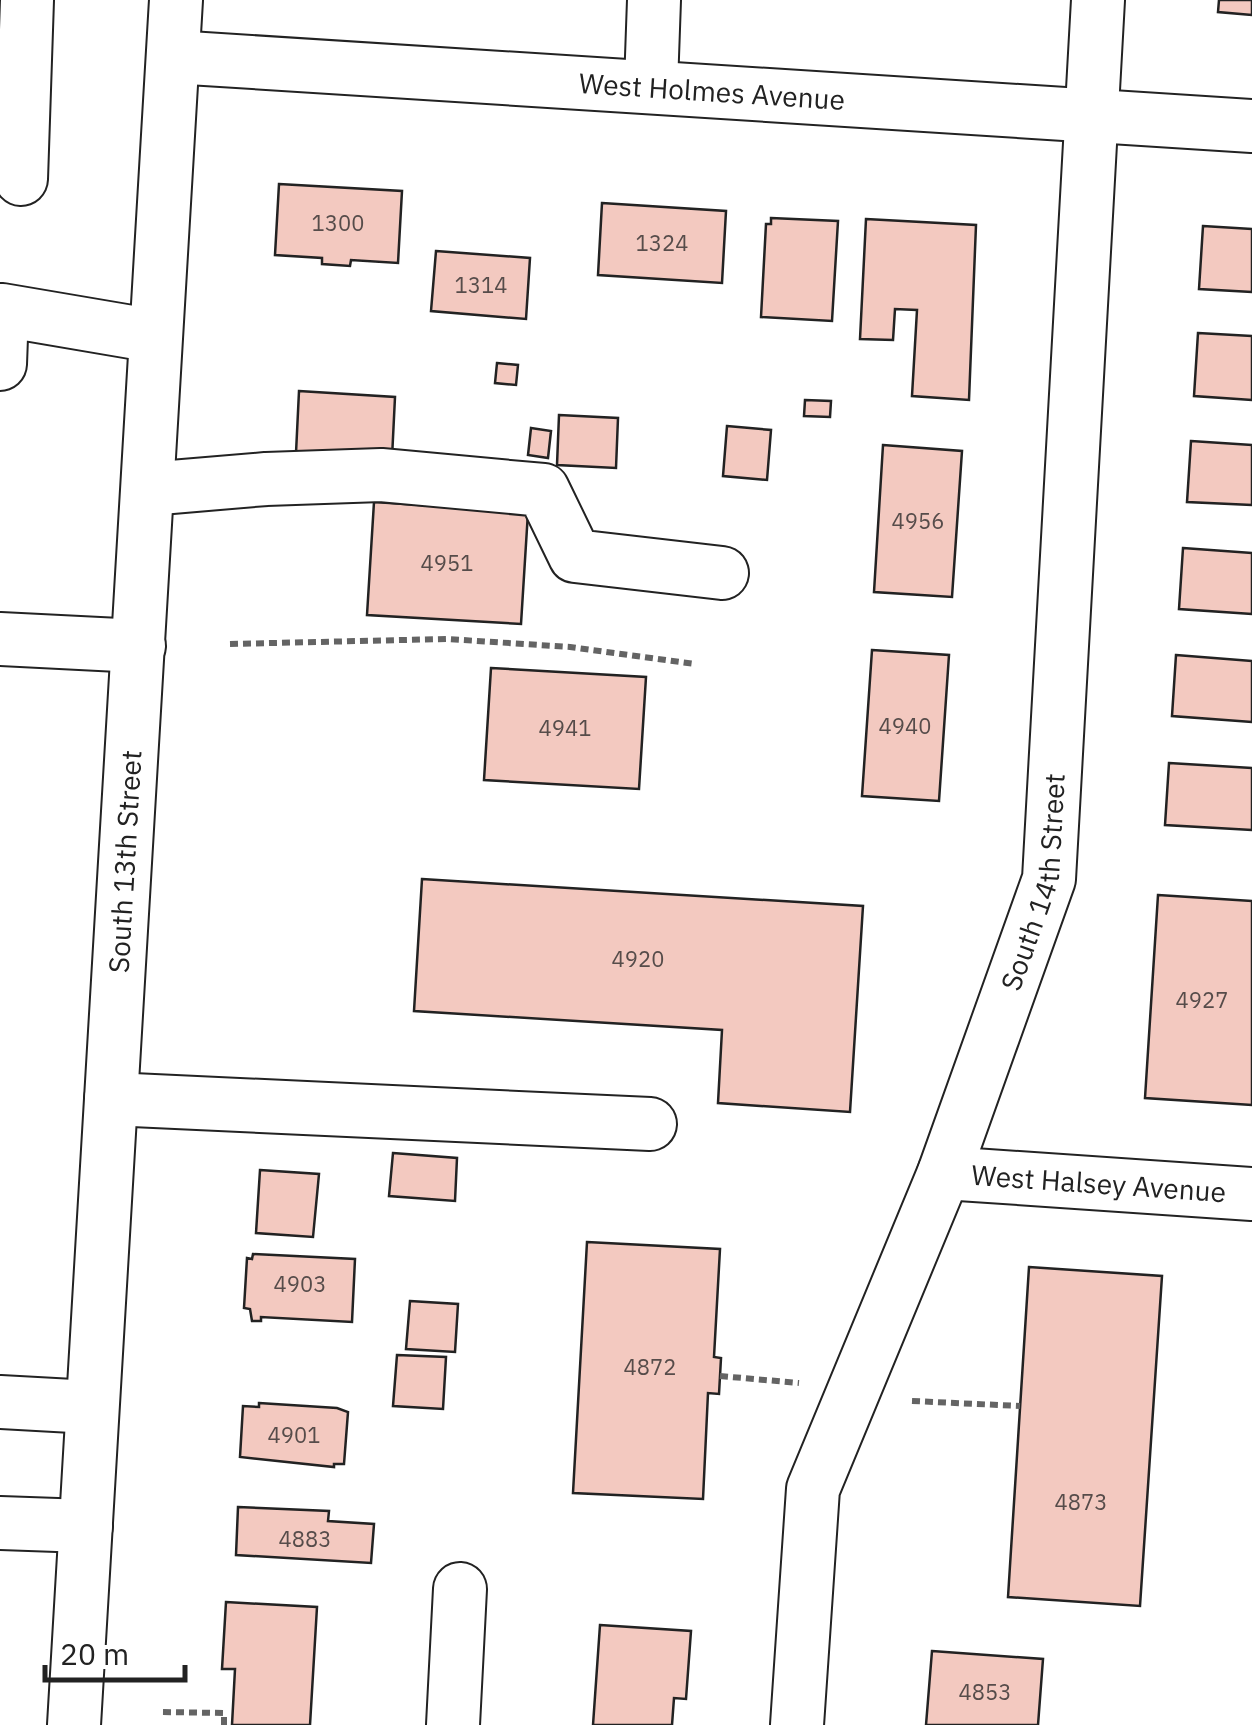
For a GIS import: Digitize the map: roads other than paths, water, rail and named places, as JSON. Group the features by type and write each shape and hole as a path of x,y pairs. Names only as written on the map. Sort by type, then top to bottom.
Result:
{"street":[{"path":"21,179 28,0"},
{"name":"South 13th Street","path":"74,1725 176,0"},
{"path":"651,85 654,0"},
{"name":"South 14th Street","path":"797,1725 813,1489 944,1172 1049,878 1098,0"},
{"name":"West Holmes Avenue","path":"173,57 1252,126"},
{"path":"0,364 1,310 156,336"},
{"path":"148,489 382,475 543,490 575,556 722,573"},
{"path":"0,638 139,646"},
{"path":"112,1099 650,1124"},
{"name":"West Halsey Avenue","path":"944,1172 1252,1194"},
{"path":"0,1402 91,1407"},
{"path":"0,1523 86,1526"},
{"path":"453,1725 460,1590"}]}
